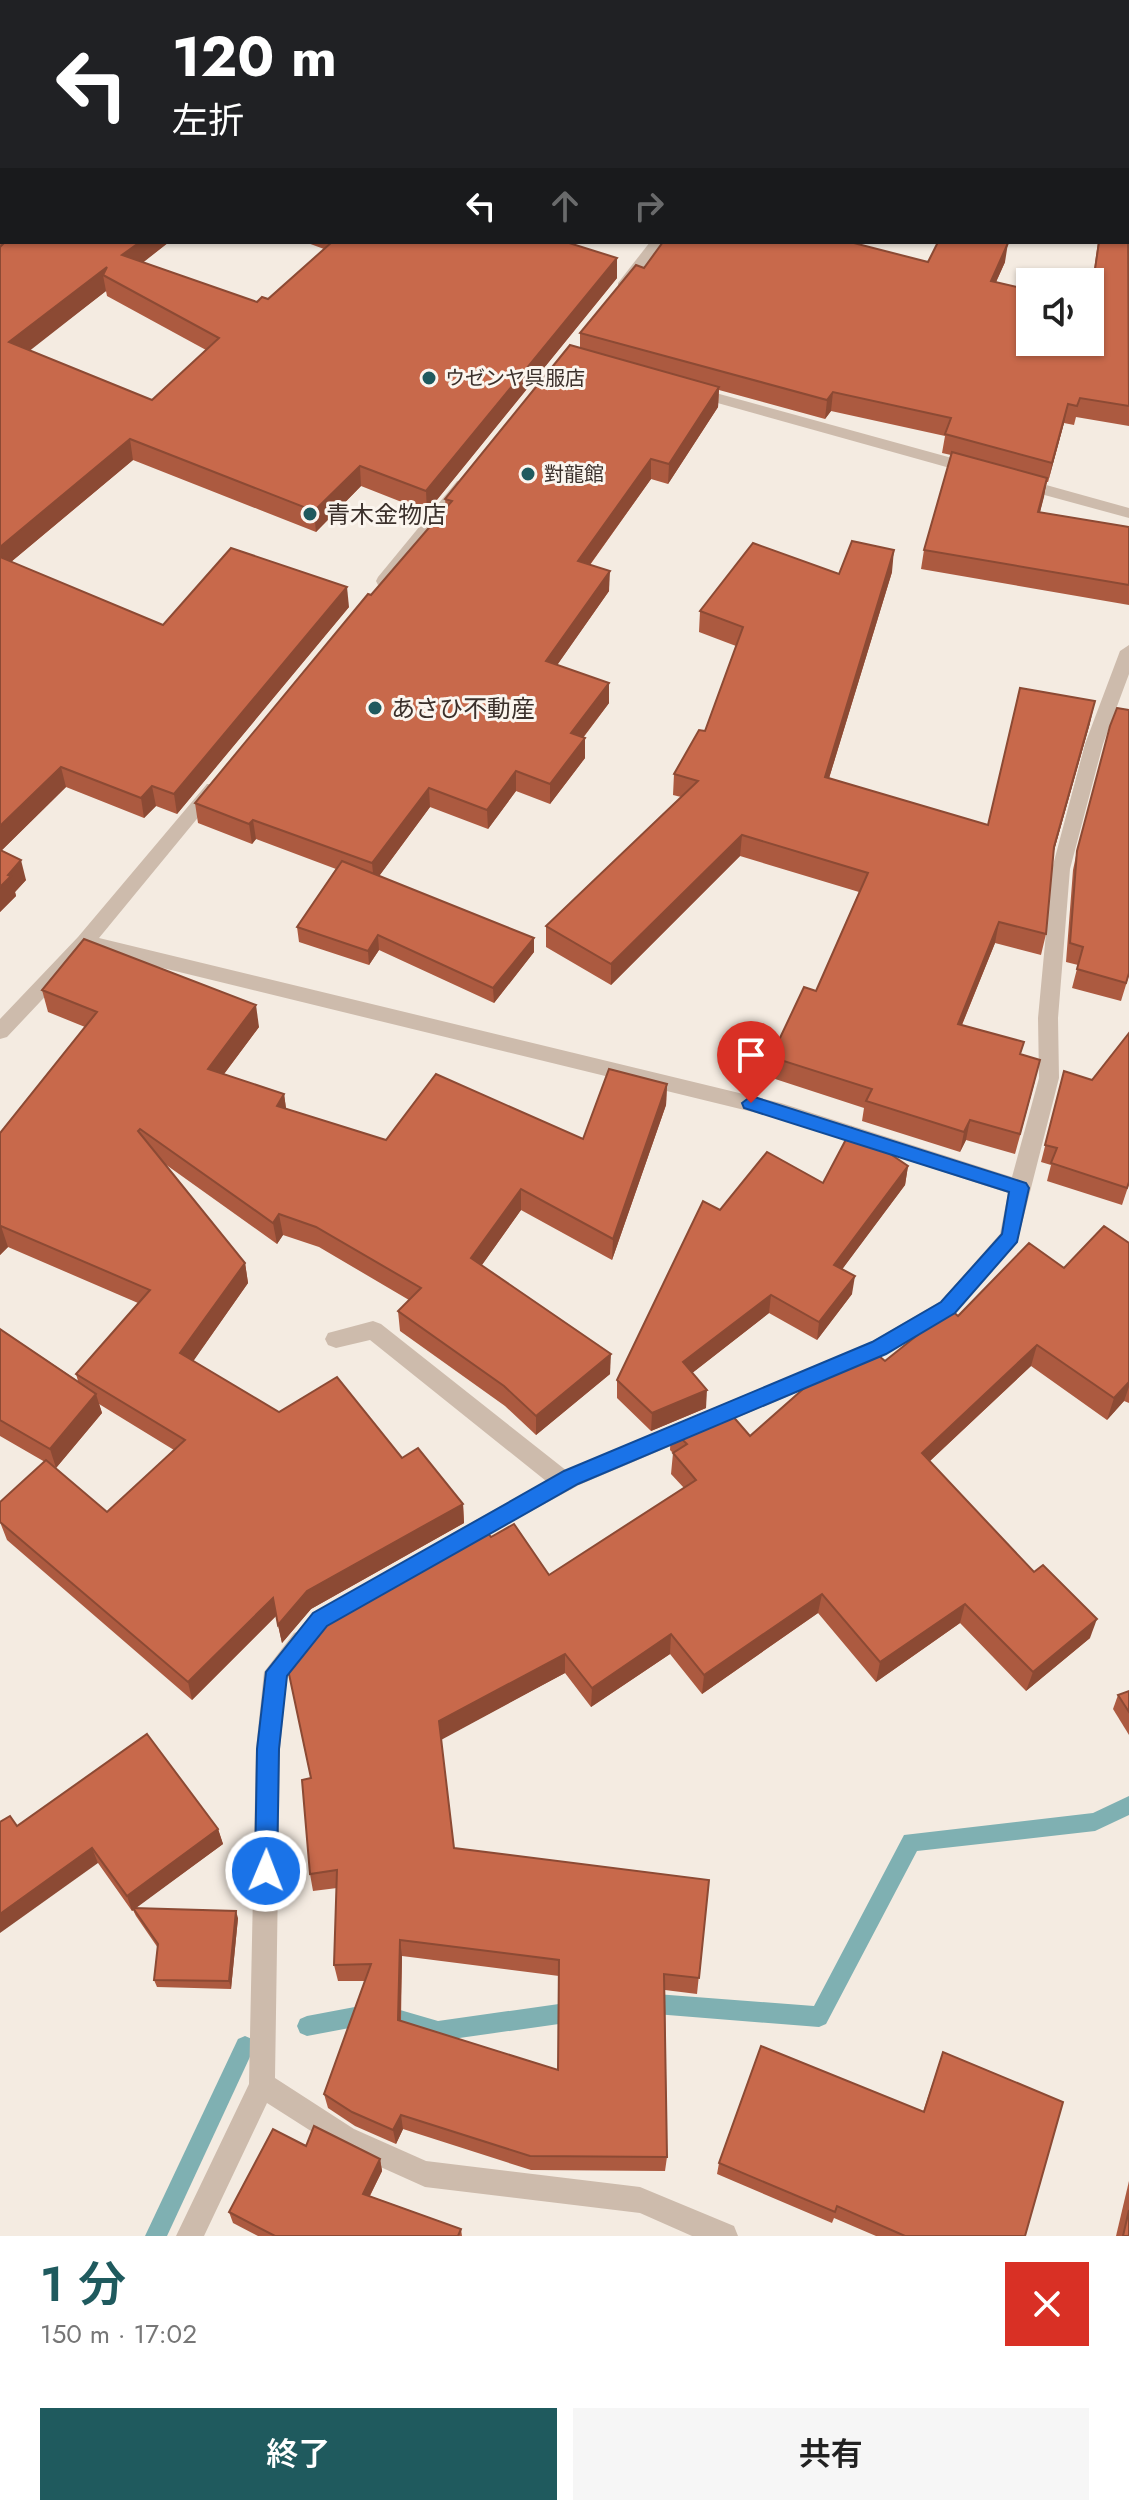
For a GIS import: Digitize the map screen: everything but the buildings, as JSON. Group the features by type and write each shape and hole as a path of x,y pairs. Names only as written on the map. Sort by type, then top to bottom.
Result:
{"street":[{"path":"613,299 656,244"},
{"path":"674,386 1129,513"},
{"path":"369,600 478,466"},
{"path":"442,1551 564,1482 879,1348 948,1307 1010,1237 1019,1188 1049,1078 1048,1018 1061,869 1094,744 1129,651"},
{"path":"3,1024 85,942 228,770"},
{"path":"85,942 781,1111 1019,1188"},
{"path":"336,1339 373,1330 564,1482"},
{"path":"190,2236 262,2085 268,1749 276,1672 320,1619"},
{"path":"262,2085 345,2138 425,2174 640,2200 724,2236"}],"waterway":[{"path":"643,2003 819,2017 911,1842 1095,1822 1129,1805"},
{"path":"307,2026 376,2013 438,2031 580,2011"},
{"path":"156,2236 245,2046"}],"place":[{"name":"ウゼンヤ呉服店","path":"429,378"},
{"name":"對龍館","path":"528,474"},
{"name":"青木金物店","path":"310,514"},
{"name":"あさひ不動産","path":"375,708"}],"route":[{"path":"266,1871 268,1749 276,1672 320,1619 571,1478 879,1348 948,1307 984,1270 1010,1237 1019,1188 751,1103"}]}
